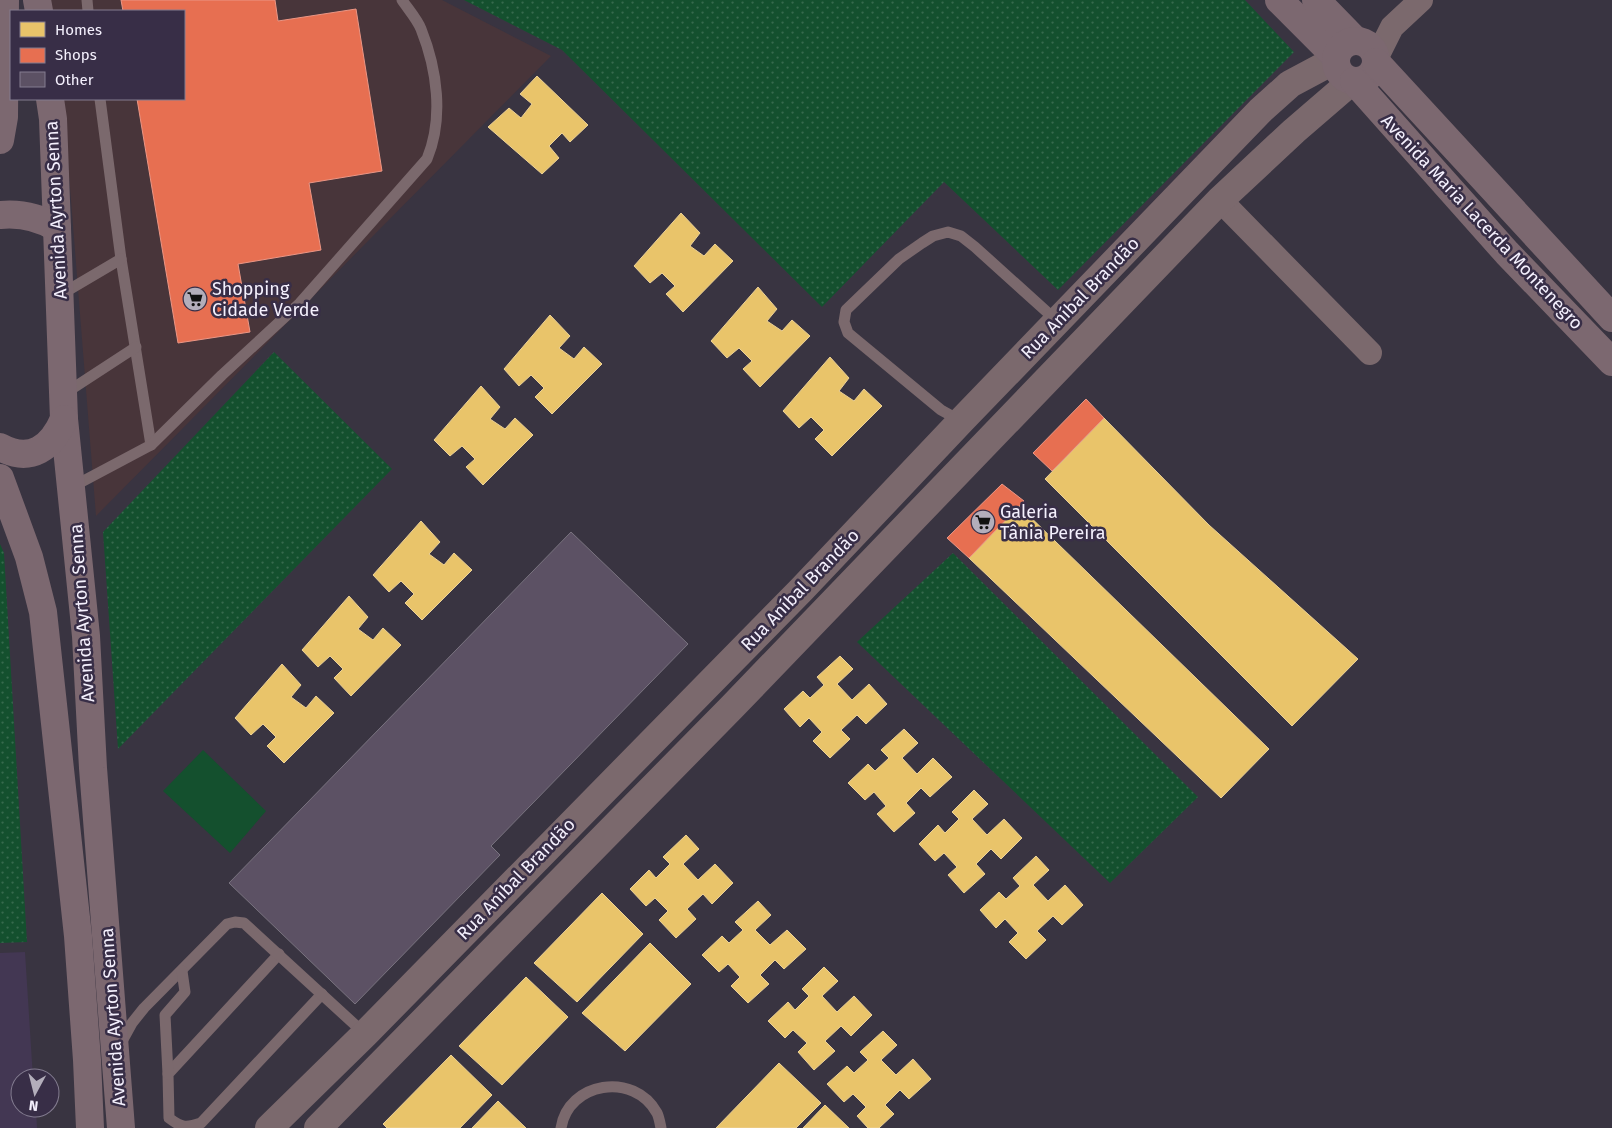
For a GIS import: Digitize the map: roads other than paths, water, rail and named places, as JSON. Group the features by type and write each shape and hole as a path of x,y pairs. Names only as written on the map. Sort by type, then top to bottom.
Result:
{"main road":[{"path":"0,140 4,117 4,0"},
{"name":"Avenida Maria Lacerda Montenegro","path":"1279,0 1355,60 1612,318"},
{"name":"Avenida Maria Lacerda Montenegro","path":"1316,0 1355,60 1507,253 1612,362"},
{"name":"Avenida Ayrton Senna","path":"50,100 53,119 64,407 86,636 93,768 121,1128"},
{"path":"0,215 27,216 45,220 57,228"},
{"path":"0,447 21,454 36,451 50,443 58,433 64,407"},
{"name":"Avenida Ayrton Senna","path":"0,478 29,557 43,612 78,936 90,1128"}],"street":[{"name":"Rua Aníbal Brandão","path":"318,1128 988,443 1220,200 1294,131 1355,60 1421,0"},
{"name":"Rua Aníbal Brandão","path":"270,1128 365,1034 802,589 1260,111 1290,84 1355,60"},
{"path":"1220,200 1370,353"},
{"path":"673,719 696,742"}],"lane":[{"path":"0,4 4,0"},
{"path":"72,487 151,445 222,375 300,303 427,159 433,144 437,102 434,72 421,27 402,0"},
{"path":"100,100 121,259 151,445"},
{"path":"961,421 941,410 848,333 844,322 846,310 899,259 933,236 948,232 961,236 975,246 1057,321"},
{"path":"60,295 121,259"},
{"path":"64,407 136,347"},
{"path":"116,1057 122,1040 144,1008 226,924 234,922 244,923 365,1034"},
{"path":"168,1074 278,954"},
{"path":"182,971 185,992 165,1015 169,1118 178,1125 188,1128 201,1123 322,994"},
{"path":"561,1128 562,1118 578,1097 604,1086 628,1088 646,1099 657,1114 661,1128"}],"place":[{"name":"Shopping Cidade Verde","path":"195,299"},
{"name":"Galeria Tânia Pereira","path":"983,522"}]}
